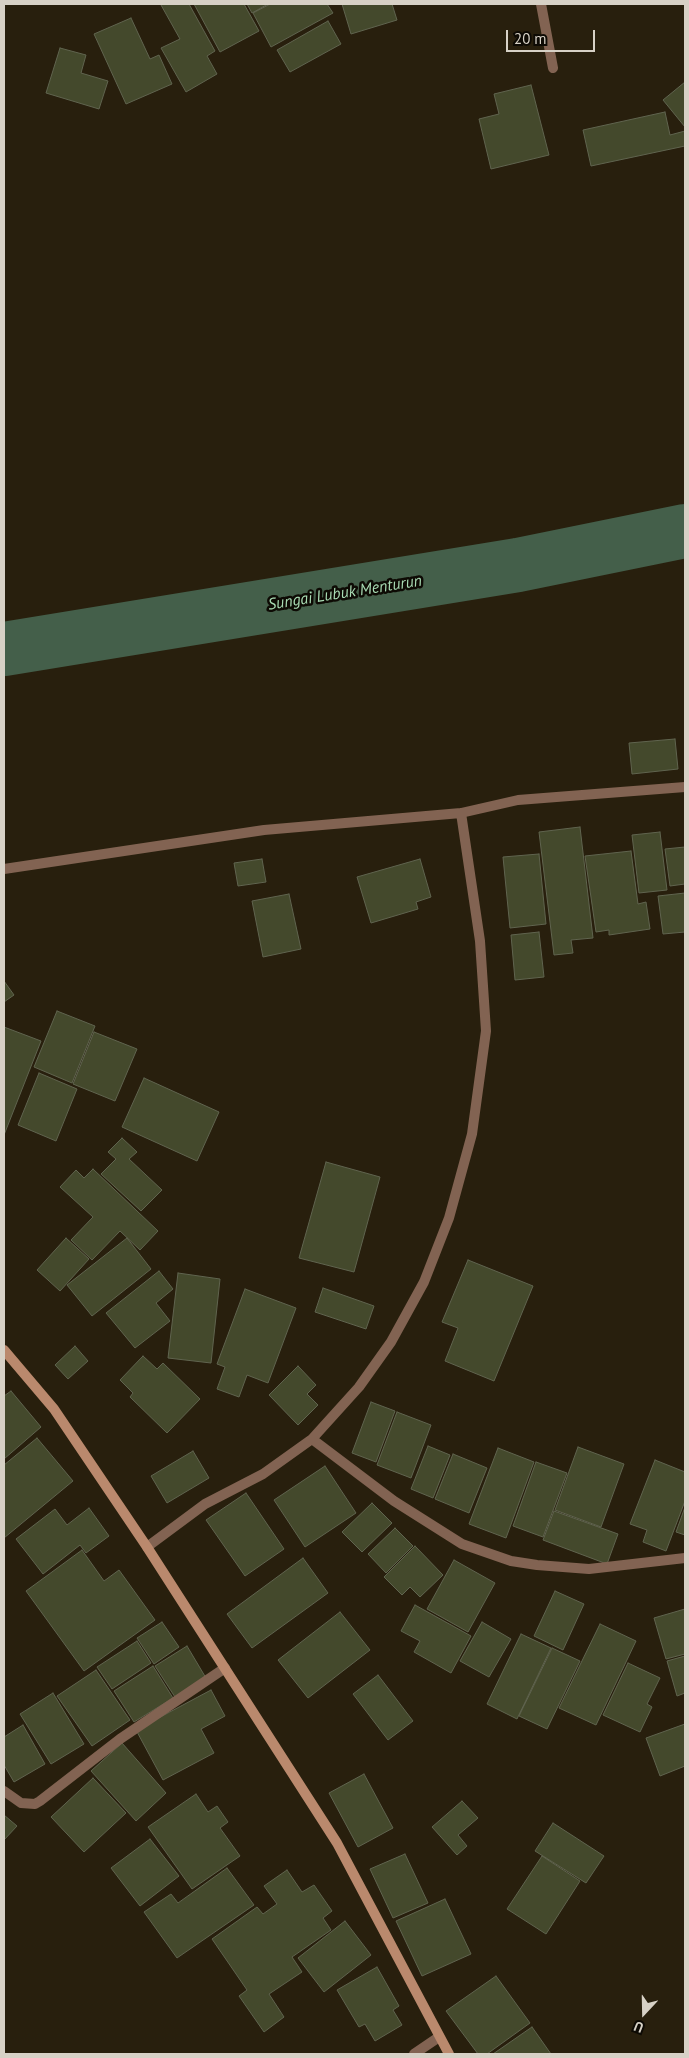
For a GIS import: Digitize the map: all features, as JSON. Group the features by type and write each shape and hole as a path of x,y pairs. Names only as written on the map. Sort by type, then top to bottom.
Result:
{"street":[{"path":"541,4 553,68"},
{"path":"4,868 264,830 461,813 518,800 685,787"},
{"path":"147,1547 205,1504 263,1474 312,1439 359,1387 390,1342 424,1282 449,1218 472,1134 486,1031 480,942 461,813"},
{"path":"4,1350 54,1409 147,1547 337,1844 449,2054"},
{"path":"312,1439 394,1501 462,1544 511,1561 537,1566 588,1569 685,1558"},
{"path":"4,1792 21,1803 35,1804 120,1739 225,1668"},
{"path":"414,2054 439,2037"}],"building":[{"path":"162,4 189,4 215,51 207,56 217,74 186,92 161,48 180,39"},
{"path":"194,4 244,4 259,31 220,52"},
{"path":"247,4 268,4 252,13"},
{"path":"270,4 327,4 333,13 271,47 253,13"},
{"path":"342,4 392,4 397,20 351,34"},
{"path":"131,18 150,59 159,55 172,84 126,104 94,34"},
{"path":"328,21 341,44 290,72 277,50"},
{"path":"60,48 86,55 81,73 108,81 99,109 46,93"},
{"path":"685,82 685,127 663,100"},
{"path":"531,85 549,155 491,169 479,119 499,114 494,94"},
{"path":"665,112 670,135 685,131 685,146 591,166 583,130"},
{"path":"675,739 678,769 632,774 629,743"},
{"path":"580,827 593,938 571,940 573,953 554,955 539,832"},
{"path":"660,832 667,890 639,893 632,835"},
{"path":"685,847 685,884 670,886 665,849"},
{"path":"631,851 638,904 646,902 650,929 609,935 609,930 596,932 585,856"},
{"path":"539,854 546,924 510,928 503,857"},
{"path":"262,859 266,882 238,886 234,863"},
{"path":"420,859 431,897 416,902 418,909 371,923 357,877"},
{"path":"685,893 685,932 663,934 658,896"},
{"path":"289,894 301,949 263,957 252,901"},
{"path":"539,932 544,977 515,980 511,935"},
{"path":"4,981 14,995 4,1002"},
{"path":"57,1011 95,1026 72,1083 34,1067"},
{"path":"4,1027 41,1041 4,1135"},
{"path":"94,1032 137,1049 115,1101 73,1084"},
{"path":"39,1073 77,1089 56,1141 18,1125"},
{"path":"144,1078 219,1112 197,1161 122,1127"},
{"path":"122,1138 137,1152 129,1159 162,1190 141,1211 101,1174 116,1159 108,1152"},
{"path":"326,1162 380,1177 354,1272 299,1258"},
{"path":"93,1169 158,1231 140,1250 120,1231 92,1260 71,1240 93,1217 60,1187 76,1170 84,1178"},
{"path":"66,1238 89,1259 60,1291 37,1270"},
{"path":"127,1238 151,1269 92,1316 67,1285"},
{"path":"468,1260 533,1286 494,1381 445,1361 458,1328 442,1322"},
{"path":"159,1271 173,1289 156,1303 170,1321 135,1348 106,1313"},
{"path":"178,1273 220,1279 211,1363 168,1358"},
{"path":"323,1288 374,1306 366,1329 315,1312"},
{"path":"245,1289 296,1308 268,1383 247,1375 239,1397 217,1389 225,1367 217,1364"},
{"path":"75,1346 88,1361 68,1379 55,1365"},
{"path":"143,1356 157,1369 163,1363 200,1399 167,1433 130,1397 133,1393 120,1380"},
{"path":"298,1366 316,1385 307,1394 318,1405 298,1425 269,1395"},
{"path":"11,1391 41,1427 4,1459 4,1396"},
{"path":"371,1402 395,1411 376,1462 352,1453"},
{"path":"397,1412 431,1425 411,1478 377,1465"},
{"path":"37,1438 73,1481 4,1538 4,1465"},
{"path":"428,1446 450,1455 433,1498 411,1489"},
{"path":"578,1447 624,1464 601,1527 555,1510"},
{"path":"498,1448 534,1462 506,1538 469,1524"},
{"path":"193,1451 209,1478 167,1503 151,1476"},
{"path":"453,1454 487,1468 469,1513 435,1499"},
{"path":"655,1460 685,1472 685,1501 666,1551 643,1542 647,1530 630,1524"},
{"path":"536,1462 567,1473 543,1537 513,1526"},
{"path":"325,1466 356,1513 305,1547 274,1500"},
{"path":"246,1493 284,1549 245,1576 206,1520"},
{"path":"372,1503 392,1523 362,1552 342,1532"},
{"path":"685,1507 685,1535 676,1532"},
{"path":"89,1508 109,1536 86,1553 80,1545 43,1574 16,1539 55,1509 67,1525"},
{"path":"554,1511 618,1534 607,1564 543,1540"},
{"path":"395,1528 413,1546 386,1573 368,1554"},
{"path":"415,1546 443,1575 420,1597 410,1587 402,1595 384,1577"},
{"path":"82,1550 104,1581 119,1570 155,1620 84,1671 26,1591"},
{"path":"303,1558 328,1593 252,1648 227,1614"},
{"path":"454,1560 495,1583 468,1632 427,1609"},
{"path":"555,1591 584,1604 563,1650 534,1636"},
{"path":"415,1605 471,1636 451,1673 414,1652 420,1641 401,1631"},
{"path":"685,1609 685,1654 666,1659 654,1618"},
{"path":"340,1612 370,1650 308,1698 278,1660"},
{"path":"162,1622 179,1647 154,1664 137,1638"},
{"path":"482,1622 511,1639 489,1677 460,1661"},
{"path":"600,1624 636,1641 596,1725 559,1708"},
{"path":"521,1634 551,1648 517,1719 487,1704"},
{"path":"137,1641 151,1663 112,1689 97,1667"},
{"path":"187,1646 206,1678 175,1697 155,1666"},
{"path":"552,1648 580,1661 547,1729 519,1716"},
{"path":"685,1656 685,1693 677,1696 667,1661"},
{"path":"628,1663 660,1678 647,1704 652,1707 640,1732 603,1715"},
{"path":"153,1666 173,1698 134,1722 114,1691"},
{"path":"96,1670 130,1720 92,1746 57,1696"},
{"path":"378,1675 413,1721 388,1740 353,1694"},
{"path":"211,1690 225,1716 201,1729 214,1753 163,1780 136,1730"},
{"path":"53,1693 84,1744 51,1764 20,1714"},
{"path":"685,1724 685,1766 660,1776 646,1738"},
{"path":"23,1725 45,1764 14,1782 4,1765 4,1737"},
{"path":"122,1743 166,1793 136,1821 91,1771"},
{"path":"364,1774 393,1828 358,1847 329,1793"},
{"path":"93,1778 126,1813 84,1852 51,1817"},
{"path":"196,1794 208,1812 217,1806 228,1822 220,1828 240,1856 192,1889 148,1827"},
{"path":"462,1801 478,1818 458,1835 467,1846 457,1855 432,1827"},
{"path":"4,1815 17,1826 4,1840"},
{"path":"553,1823 604,1856 586,1883 535,1851"},
{"path":"150,1839 179,1876 140,1906 111,1868"},
{"path":"405,1854 428,1903 393,1918 370,1869"},
{"path":"542,1856 580,1881 546,1934 507,1909"},
{"path":"227,1868 254,1905 177,1958 144,1912 171,1894 178,1903"},
{"path":"287,1870 302,1892 314,1885 332,1911 323,1918 331,1930 292,1957 302,1972 269,1994 284,2017 264,2032 239,1996 247,1990 212,1939 257,1907 263,1914 277,1904 264,1886"},
{"path":"445,1899 471,1954 422,1976 396,1921"},
{"path":"345,1921 371,1955 324,1992 298,1958"},
{"path":"377,1967 399,2006 393,2010 402,2025 375,2041 365,2024 359,2027 337,1990"},
{"path":"496,1976 530,2023 487,2054 478,2054 446,2011"},
{"path":"532,2027 551,2054 493,2054"}],"waterway":[{"name":"Sungai Lubuk Menturun","path":"4,649 518,565 685,531"}]}
